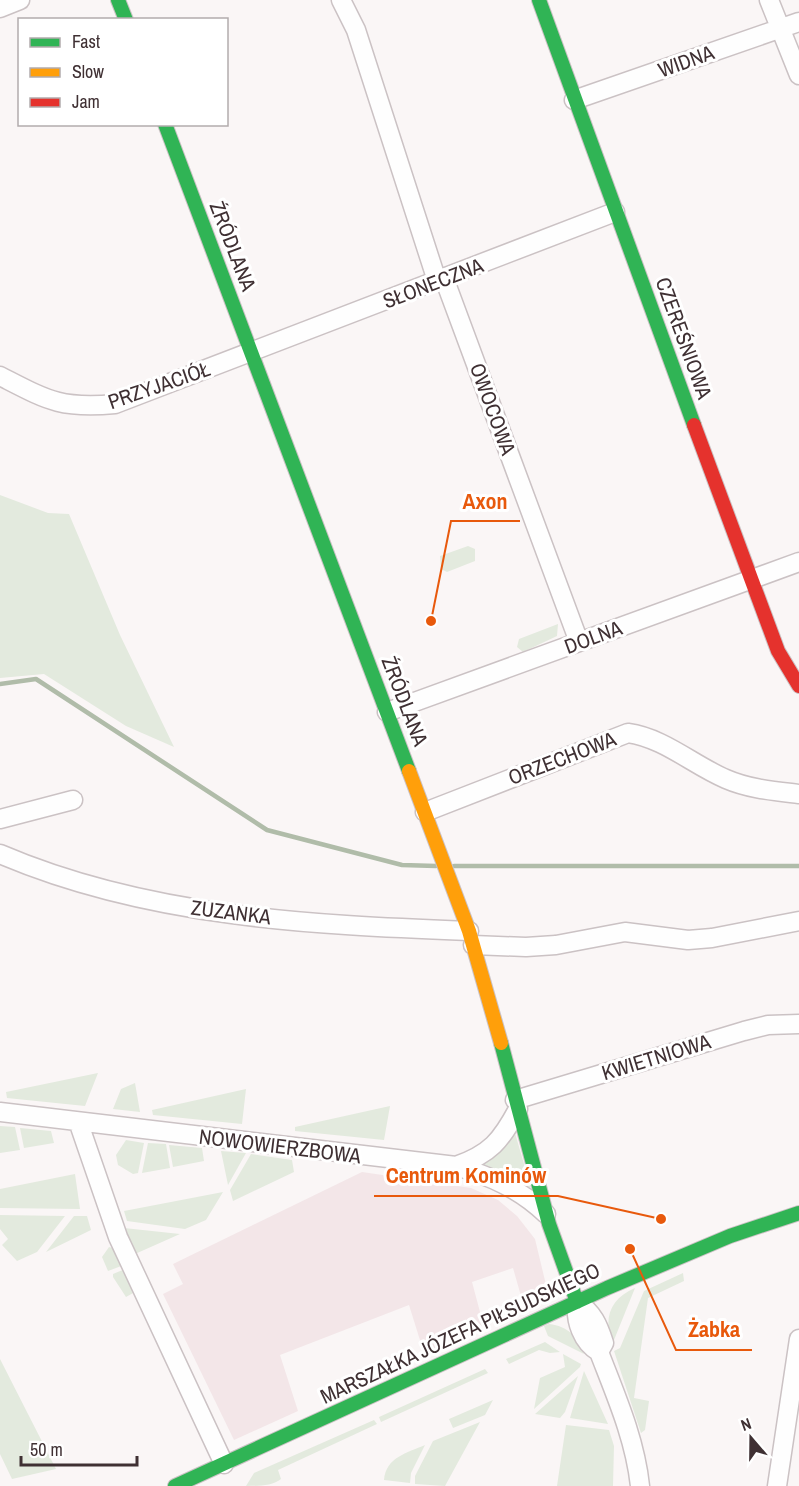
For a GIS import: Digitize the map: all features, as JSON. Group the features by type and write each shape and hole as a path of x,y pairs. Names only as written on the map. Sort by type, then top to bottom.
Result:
{"street":[{"path":"0,8 21,0"},
{"path":"118,0 125,18"},
{"name":"OWOCOWA","path":"341,0 356,30 441,279 579,642"},
{"name":"CZEREŚNIOWA","path":"539,0 750,580 778,651 799,686"},
{"path":"769,0 799,75"},
{"name":"WIDNA","path":"574,100 799,22"},
{"name":"ŹRÓDLANA","path":"166,126 471,938 546,1214 564,1274 577,1302"},
{"name":"SŁONECZNA","path":"251,353 615,212"},
{"name":"PRZYJACIÓŁ","path":"0,376 52,402 84,407 115,404 251,353"},
{"name":"DOLNA","path":"387,712 799,562"},
{"name":"ORZECHOWA","path":"425,812 628,733 641,735 725,778 768,791 799,794"},
{"path":"0,819 73,800"},
{"name":"ZUZANKA","path":"0,854 98,889 155,901 227,913 471,938 526,947 556,945 625,932 688,940 712,938 799,921"},
{"name":"KWIETNIOWA","path":"516,1104 744,1030 768,1025 799,1024"},
{"path":"456,1166 480,1156 494,1146 516,1104"},
{"name":"NOWOWIERZBOWA","path":"0,1112 79,1124 456,1166 496,1179 529,1198 546,1214"},
{"path":"79,1124 118,1237 224,1464"},
{"name":"MARSZAŁKA JÓZEFA PIŁSUDSKIEGO","path":"176,1486 607,1288 730,1236 799,1213"},
{"path":"600,1330 607,1288"},
{"path":"577,1302 592,1313 600,1330 604,1343 599,1352"},
{"path":"577,1302 576,1318 590,1347 599,1352 627,1424 640,1486"},
{"path":"777,1486 799,1339"}],"shaded area":[{"path":"0,495 48,513 69,514 120,635 174,747 126,726 44,674 0,678"},
{"path":"468,546 475,549 475,561 447,572 441,569 440,556"},
{"path":"558,624 557,636 523,652 517,647 519,639"},
{"path":"98,1073 85,1106 7,1098 6,1092"},
{"path":"135,1083 140,1112 113,1109 121,1089"},
{"path":"246,1089 242,1124 153,1115 152,1110"},
{"path":"390,1106 384,1140 295,1131 295,1127"},
{"path":"0,1126 15,1127 20,1150 0,1153"},
{"path":"20,1128 51,1131 54,1143 24,1148"},
{"path":"515,1133 531,1188 483,1164 502,1149"},
{"path":"126,1140 144,1143 138,1173 133,1174 118,1165 116,1155"},
{"path":"148,1143 166,1144 170,1168 142,1173"},
{"path":"169,1145 202,1148 204,1161 173,1167"},
{"path":"221,1151 246,1153 228,1185"},
{"path":"251,1154 292,1160 294,1172 233,1201 230,1190"},
{"path":"362,1172 471,1188 498,1200 517,1216 535,1239 547,1289 544,1302 525,1310 513,1268 472,1282 484,1327 424,1353 409,1305 280,1355 298,1411 234,1440 163,1294 183,1284 173,1264"},
{"path":"75,1174 80,1209 0,1208 0,1189"},
{"path":"223,1192 206,1220 185,1229 127,1221 124,1211"},
{"path":"0,1215 65,1216 37,1252 17,1261 2,1245 8,1239 0,1229"},
{"path":"74,1216 87,1216 91,1230 46,1252"},
{"path":"124,1228 180,1234 135,1254"},
{"path":"109,1247 116,1249 124,1265 108,1271 102,1257"},
{"path":"125,1269 135,1292 126,1297 113,1277 113,1274"},
{"path":"683,1273 684,1281 648,1298 634,1398 649,1401 645,1430 641,1433 614,1351 620,1348 644,1291"},
{"path":"635,1288 612,1342 608,1324 611,1309 620,1297"},
{"path":"549,1324 562,1327 571,1333 579,1342 584,1354 548,1336 544,1326"},
{"path":"545,1342 560,1352 550,1353 539,1350 509,1364 506,1359"},
{"path":"563,1354 581,1364 580,1367 534,1409 540,1378 565,1367"},
{"path":"0,1359 56,1469 12,1479 0,1454"},
{"path":"485,1369 488,1373 381,1422 379,1417"},
{"path":"584,1371 608,1424 570,1418"},
{"path":"578,1376 565,1412 560,1418 535,1414"},
{"path":"493,1400 485,1415 453,1428 449,1419"},
{"path":"374,1420 377,1424 278,1470 281,1479 278,1481 265,1485 246,1486 254,1473"},
{"path":"480,1422 445,1486 415,1484 415,1476 433,1441"},
{"path":"566,1425 609,1430 614,1446 613,1486 557,1486"},
{"path":"425,1445 411,1473 410,1483 384,1480 393,1461"}],"waterway":[{"path":"0,684 36,679 267,830 402,865 436,866"},
{"path":"454,866 799,866"}],"traffic: fast":[{"path":"118,0 125,18"},
{"path":"539,0 694,425"},
{"path":"166,126 409,771"},
{"path":"501,1043 549,1224 577,1302"},
{"path":"175,1486 607,1288 730,1236 799,1213"}],"traffic: slow":[{"path":"409,771 469,931 501,1043"}],"traffic: jam":[{"path":"694,425 778,651 799,686"}],"place":[{"name":"Axon","path":"431,621"},
{"name":"Centrum Kominów","path":"661,1219"},
{"name":"Żabka","path":"630,1249"}]}
